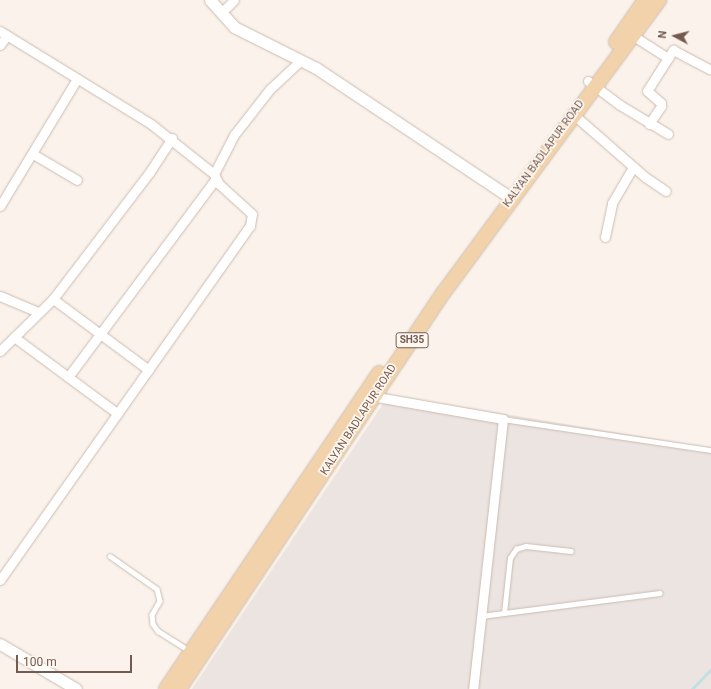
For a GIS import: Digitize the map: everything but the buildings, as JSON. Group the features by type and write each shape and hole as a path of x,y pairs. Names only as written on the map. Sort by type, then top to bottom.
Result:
{"main road":[{"name":"KALYAN BADLAPUR ROAD","path":"166,689 190,651 508,196 591,83 646,0"},
{"name":"KALYAN BADLAPUR ROAD","path":"508,196 573,114 591,83 660,0"},
{"name":"KALYAN BADLAPUR ROAD","path":"179,689 369,395"}],"street":[{"path":"210,0 234,27 316,68 508,196"},
{"path":"221,12 234,0"},
{"path":"0,45 3,33 172,138 249,210 253,219 149,370 0,580"},
{"path":"632,35 668,58"},
{"path":"649,124 661,106 661,103 647,91 668,58 675,50 709,69"},
{"path":"68,377 215,177 234,135 270,89 300,61"},
{"path":"0,206 33,154 77,79"},
{"path":"591,83 649,124 668,134"},
{"path":"573,114 633,167 666,191"},
{"path":"0,351 38,312 53,299 149,173 172,138"},
{"path":"33,154 77,180"},
{"path":"605,237 612,203 633,167"},
{"path":"0,296 38,312"},
{"path":"53,299 149,370"},
{"path":"14,337 118,414"},
{"path":"369,395 503,419 473,689"},
{"path":"0,644 76,689"}],"lane":[{"path":"503,419 711,450"},
{"path":"504,613 510,558 516,549 526,546 571,552"},
{"path":"110,556 157,589 160,601 152,615 152,624 158,631 190,651"},
{"path":"480,616 660,593"}],"shaded area":[{"path":"389,395 711,448 711,689 192,689"}],"waterway":[{"path":"692,689 711,669"}]}
